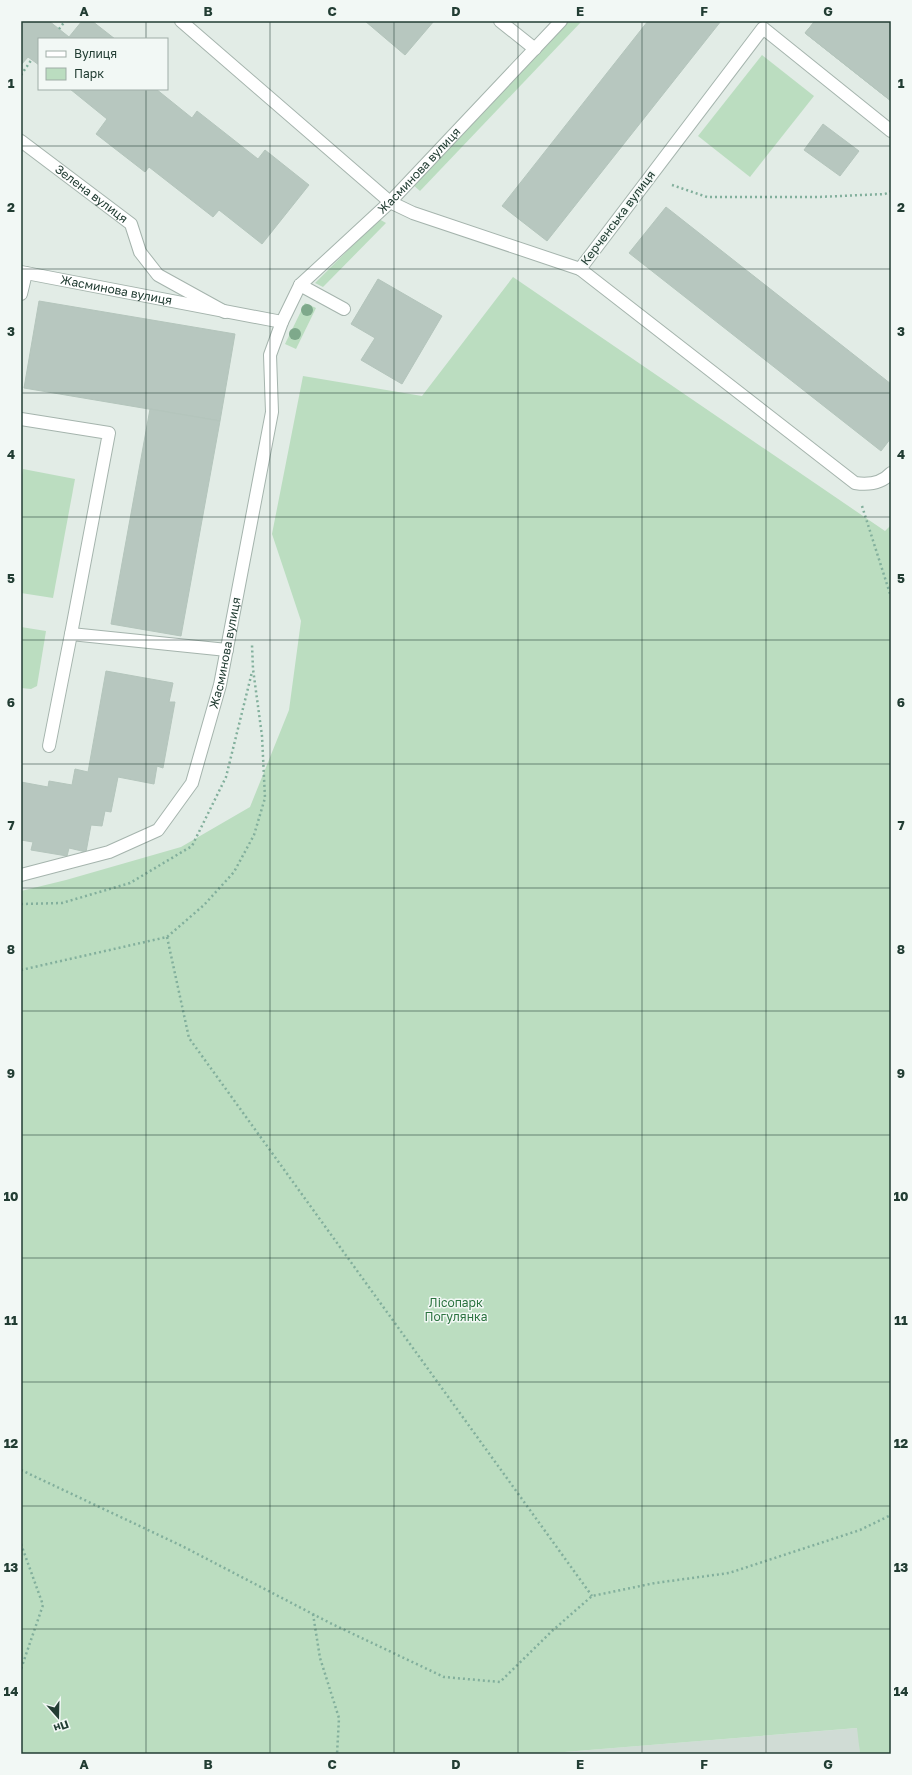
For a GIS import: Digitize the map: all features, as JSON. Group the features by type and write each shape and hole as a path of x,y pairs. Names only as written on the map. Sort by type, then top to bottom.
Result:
{"street":[{"path":"181,21 390,202 413,213 580,269"},
{"path":"500,21 535,49"},
{"name":"Жасминова вулиця","path":"21,875 109,852 158,830 192,783 220,685 227,650 272,412 270,355 282,322 300,285 390,202 561,21"},
{"name":"Керченська вулиця","path":"855,483 580,269 763,28 891,131"},
{"name":"Зелена вулиця","path":"21,141 131,224 140,252 158,275 225,312"},
{"path":"21,294 23,273"},
{"name":"Жасминова вулиця","path":"23,273 282,322"},
{"path":"300,285 344,309"},
{"path":"21,419 109,433 49,746"},
{"path":"855,483 869,485 891,473"},
{"path":"71,634 227,650"}],"path":[{"path":"58,29 65,21"},
{"path":"21,75 32,59"},
{"path":"652,174 668,183 707,197 818,197 885,194 891,191"},
{"path":"855,483 891,597"},
{"path":"21,970 167,937 204,905 234,872 254,835 265,798 262,736 253,669"},
{"path":"167,937 189,1038 592,1596"},
{"path":"21,1470 182,1546 313,1614 444,1677 500,1682 552,1631 592,1596 655,1583 729,1573 860,1530 891,1515"},
{"path":"21,1544 43,1605 21,1669"},
{"path":"313,1614 320,1658 339,1718 337,1754"}],"shaded area":[{"path":"858,1728 860,1754 540,1754"}],"green space":[{"path":"567,21 582,21 420,191 412,184"},
{"path":"762,55 814,96 750,177 698,136"},
{"path":"379,219 386,223 323,287 315,283"},
{"name":"Лісопарк Погулянка","path":"513,277 885,531 891,525 891,1754 860,1754 857,1728 540,1754 21,1754 21,891 66,880 181,847 250,807 289,710 301,621 272,534 303,376 422,396"},
{"path":"305,303 316,308 296,349 285,344"},
{"path":"23,469 75,479 53,598 21,593 21,481"},
{"path":"21,627 46,631 37,686 31,689 21,688"}],"building":[{"path":"21,21 49,21 69,37 82,21 92,21 114,38 38,38 38,64 28,57 21,65"},
{"path":"365,21 434,21 405,55"},
{"path":"648,21 721,21 547,241 502,206"},
{"path":"815,21 888,21 891,24 891,101 805,33"},
{"path":"815,21 888,21 891,24 891,101 805,33"},
{"path":"71,90 157,90 192,118 197,111 258,159 265,150 309,185 262,244 219,210 213,217 149,167 145,172 96,134 107,119"},
{"path":"823,124 859,151 840,176 804,150"},
{"path":"666,207 891,384 891,438 881,451 629,253"},
{"path":"378,279 442,316 402,384 361,360 375,338 351,324"},
{"path":"39,301 235,334 220,421 24,388"},
{"path":"150,409 220,421 181,636 111,624"},
{"path":"106,671 173,683 169,702 175,702 163,768 157,766 154,784 118,777 111,812 105,811 102,826 91,825 86,852 69,848 67,856 31,850 33,842 21,840 21,782 48,787 49,781 72,785 75,769 88,772"}]}
